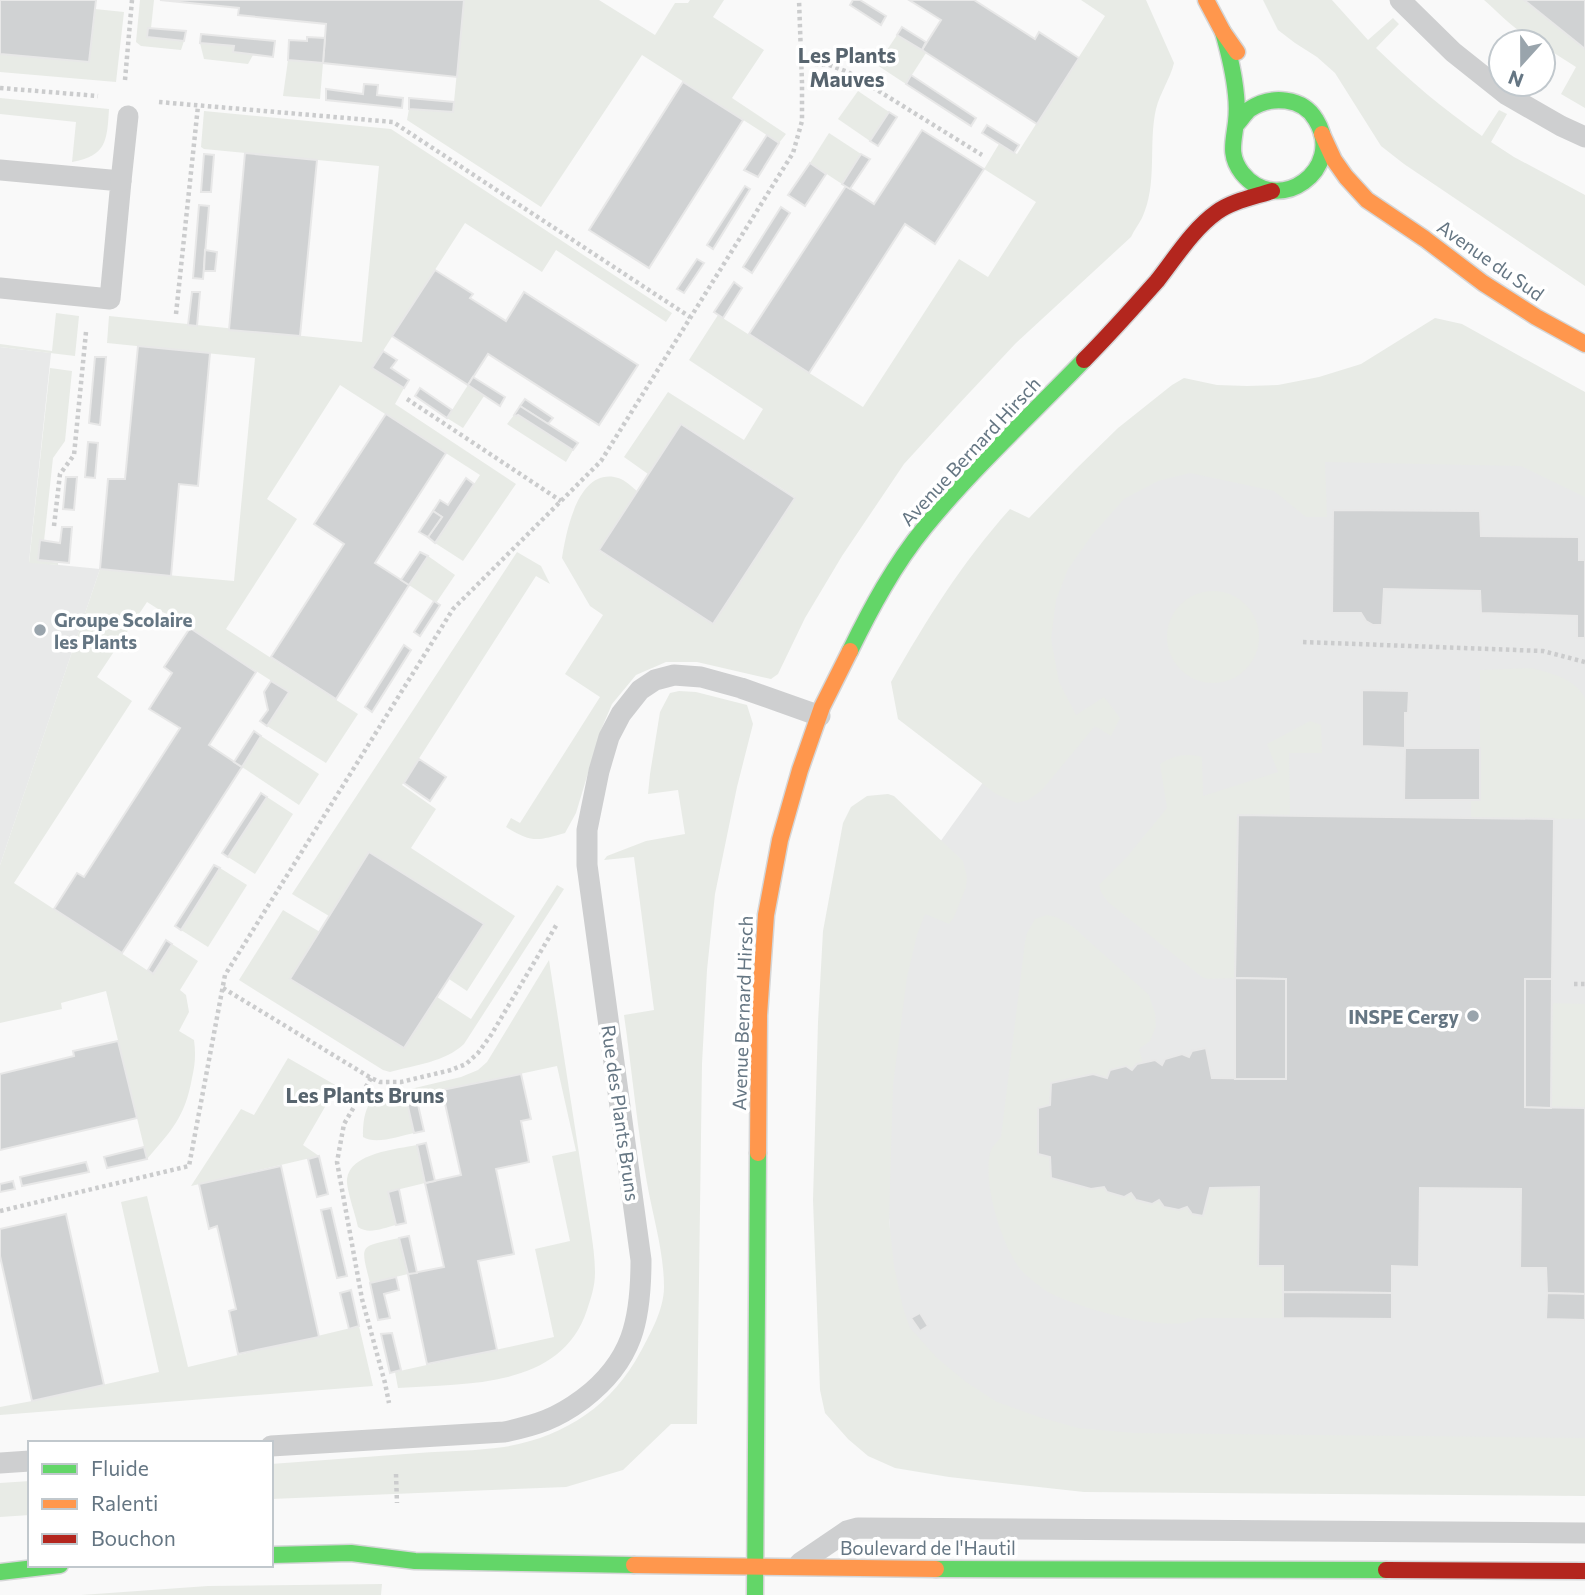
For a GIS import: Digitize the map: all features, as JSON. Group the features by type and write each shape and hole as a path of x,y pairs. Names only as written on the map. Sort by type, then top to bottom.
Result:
{"street":[{"path":"1206,0 1223,32 1245,62"},
{"path":"1223,32 1233,76 1232,153 1237,166 1246,178 1258,186 1313,193"},
{"path":"1268,84 1306,108 1313,115 1322,134 1323,146 1317,169 1298,186 1279,190"},
{"path":"1223,163 1234,131 1247,111 1262,102 1279,99 1297,103"},
{"name":"Avenue du Sud","path":"1322,134 1334,160 1346,177 1359,193 1376,207 1425,239 1483,283 1585,344"},
{"name":"Avenue Bernard Hirsch","path":"755,1595 759,1015 766,915 780,840 800,770 820,716 851,648 890,576 924,528 964,483 1111,333 1191,236 1219,210 1249,197 1279,190"},
{"name":"Avenue du Sud","path":"1341,198 1376,207"},
{"name":"Avenue Bernard Hirsch","path":"1191,236 1208,203"},
{"name":"Boulevard de l'Hautil","path":"273,1555 351,1553 415,1562 795,1567 1585,1571"},
{"path":"0,1572 43,1567"}],"lane":[{"path":"1400,0 1453,52 1507,95 1585,137"},
{"path":"0,288 110,299 128,116"},
{"path":"0,170 121,181"},
{"name":"Rue des Plants Bruns","path":"273,1446 504,1432 534,1426 564,1412 599,1387 619,1364 630,1343 638,1317 642,1260 586,865 587,830 609,737 621,714 640,690 655,680 674,675 701,677 728,684 820,716"},
{"path":"0,1463 28,1461"},
{"path":"795,1567 847,1531 858,1528 1585,1534"}],"path":[{"path":"125,86 132,0"},
{"path":"0,1211 189,1166 225,975 453,609 601,461 793,153 802,121 799,0"},
{"path":"801,64 829,65 848,72 982,155"},
{"path":"0,88 110,97"},
{"path":"157,102 393,122 690,317"},
{"path":"176,314 198,106"},
{"path":"54,526 60,474 74,455 90,297"},
{"path":"407,399 561,501"},
{"path":"1303,642 1543,651 1585,662"},
{"path":"223,988 380,1082 401,1082 451,1070 466,1064 478,1053 557,923"},
{"path":"1574,984 1585,984"},
{"path":"371,1077 344,1125 337,1162 362,1298 386,1383 395,1438"},
{"path":"396,1485 397,1503"}],"shaded area":[{"path":"140,0 154,0 151,28 148,28 147,37 184,41 181,50 141,46 136,42"},
{"path":"464,0 599,0 655,35 675,3 724,0 713,17 764,50 732,98 786,134 779,143 642,55 541,207 407,120 409,109 453,112"},
{"path":"1081,0 1146,0 1174,63 1156,109 1147,205 1131,237 1016,343 904,464 842,556 805,618 778,674 771,679 697,662 666,662 636,675 612,704 601,730 576,813 565,833 535,839 522,836 506,827 511,818 520,823 600,697 565,674 603,615 590,606 562,558 570,520 582,493 601,478 614,477 623,480 637,491 599,551 713,624 795,497 682,424 648,474 624,457 668,392 744,440 763,409 689,360 718,315 863,407 959,259 988,277 1036,202 984,169 999,144 1017,154 1105,16"},
{"path":"1263,0 1332,0 1368,40 1393,18 1399,24 1376,48 1427,94 1482,136 1499,110 1507,114 1491,142 1585,195 1585,286 1381,146 1335,73 1278,30"},
{"path":"1484,0 1524,0 1585,49 1585,108 1561,94 1576,67 1557,55 1557,28 1516,28"},
{"path":"95,9 124,12 116,82 0,72 0,54 89,62"},
{"path":"897,35 926,53 906,84 877,65"},
{"path":"200,43 234,46 234,52 253,55 248,64 204,59"},
{"path":"288,60 323,63 320,99 283,96"},
{"path":"858,91 889,112 870,141 838,119"},
{"path":"0,98 109,109 106,138 99,151 92,156 72,162 76,122 0,114"},
{"path":"204,111 391,129 672,313 666,322 556,250 542,272 465,223 372,368 404,388 395,404 516,484 463,561 435,543 480,475 340,385 267,499 297,519 226,629 358,714 326,763 267,726 289,692 147,602 97,677 132,701 14,883 153,974 172,944 198,961 180,990 186,995 189,1012 179,1031 194,1040 195,1045 186,1103 164,1140 147,1159 106,991 61,1003 62,1009 0,1023 0,865 100,569 234,581 255,358 107,343 109,316 362,342 379,166 204,149 201,147"},
{"path":"829,133 861,154 842,184 810,163"},
{"path":"56,313 79,316 75,356 0,347 0,344 52,351"},
{"path":"1435,318 1462,324 1585,392 1585,497 1521,466 1325,462 1327,517 1306,517 1274,491 1190,473 1158,481 1124,499 1092,535 1068,569 1056,600 1051,639 1059,682 1076,715 1104,697 1120,718 1111,736 1095,726 1041,791 1028,800 1017,803 996,794 898,719 891,682 946,592 992,530 1010,509 1029,518 1118,428 1172,385 1184,378 1217,385 1247,386 1278,385 1319,377 1361,364"},
{"name":"Groupe Scolaire les Plants","path":"0,347 51,353 29,562 100,569 0,865"},
{"path":"50,368 72,371 65,441 53,458 44,541 40,541 38,560 58,565 29,563"},
{"path":"468,385 484,396 463,428 447,418"},
{"path":"514,415 573,450 566,462 507,424"},
{"path":"1585,433 1585,1454 1056,1443 894,1345 879,960 940,842 984,781 931,739 1121,463"},
{"path":"517,552 541,566 550,584 536,576 402,785 436,809 411,848 515,916 467,991 449,979 484,924 370,852 329,916 292,894"},
{"path":"428,556 455,575 436,603 409,585"},
{"path":"1213,591 1231,594 1246,604 1256,619 1259,637 1256,655 1246,670 1231,680 1213,683 1195,680 1180,670 1170,655 1167,637 1170,619 1180,604 1195,594"},
{"path":"1531,668 1568,681 1585,698 1585,819 1471,818 1471,800 1480,800 1480,670"},
{"path":"696,692 747,705 753,724 715,894 707,970 702,1064 697,1424 671,1424 623,1470 566,1487 273,1499 273,1464 504,1447 547,1436 584,1416 601,1403 629,1371 649,1336 662,1304 664,1274 643,1162 624,1015 654,1010 634,857 604,860 607,856 646,841 685,834 678,790 648,794 660,712 670,693"},
{"path":"1310,721 1321,725 1322,753 1289,753 1290,816 1238,816 1235,978 1202,977 1108,902 1099,885 1127,857 1167,808 1160,764 1180,756 1202,757 1203,796 1278,772 1267,744"},
{"path":"261,736 319,774 299,805 242,767"},
{"path":"867,796 894,796 963,861 967,877 966,887 949,924 925,914 917,935 907,977 893,1085 889,1220 894,1266 910,1328 937,1358 966,1382 997,1402 1078,1428 1134,1433 1585,1438 1585,1496 1084,1492 949,1477 895,1468 868,1456 848,1439 825,1413 820,1390 813,1200 823,931 843,823 851,807"},
{"path":"267,797 293,814 255,874 228,857"},
{"path":"220,868 247,885 208,947 181,930"},
{"path":"557,885 564,889 464,1044 448,1055 429,1062 390,1072 383,1070 239,980 283,910 320,932 290,979 404,1048 437,997 471,1019"},
{"path":"1047,915 1072,926 1149,995 1156,1026 1150,1041 1139,1049 1143,1063 1132,1070 1126,1066 1110,1070 1107,1078 1093,1074 1050,1105 1038,1108 1038,1153 1050,1157 1051,1177 1091,1189 1104,1187 1107,1192 1124,1197 1131,1193 1136,1200 1152,1204 1159,1200 1164,1207 1179,1210 1187,1207 1192,1213 1203,1216 1210,1188 1259,1187 1258,1265 1283,1266 1283,1318 1198,1318 1185,1323 1168,1324 1147,1322 1101,1312 1061,1298 1038,1285 1015,1262 995,1214 989,1163 991,1150 1001,1137 1027,933 1035,919"},
{"path":"549,960 594,1252 594,1283 587,1310 574,1336 556,1355 534,1368 509,1377 481,1382 398,1388 395,1372 554,1337 535,1249 570,1241 552,1156 576,1151 557,1066 407,1098 414,1133 381,1140 363,1137 367,1109 377,1097 461,1077 478,1070 487,1062"},
{"path":"1552,1003 1585,1004 1585,1108 1551,1108"},
{"path":"288,1058 337,1086 303,1145 319,1156 191,1186 241,1109 254,1115"},
{"path":"417,1145 425,1183 388,1192 396,1225 371,1231 358,1227 347,1183 350,1170 365,1158"},
{"path":"147,1196 188,1367 359,1326 373,1386 0,1415 0,1407 159,1372 121,1202"},
{"path":"399,1238 408,1274 370,1283 364,1254 366,1249 376,1243"},
{"path":"28,1481 28,1515 0,1517 0,1483"},
{"path":"382,1584 381,1595 81,1595 208,1586"}],"building":[{"path":"0,0 96,0 89,62 0,54"},
{"path":"160,0 464,0 457,77 323,63 326,24 238,15 239,8"},
{"path":"853,0 860,0 886,16 881,25 850,5"},
{"path":"909,0 974,0 1035,39 1039,32 1079,58 1037,124 922,50 941,20"},
{"path":"1524,0 1585,0 1585,49"},
{"path":"902,27 926,42 922,50 897,35"},
{"path":"148,28 186,31 184,41 147,37"},
{"path":"201,34 275,41 273,57 233,52 234,46 200,43"},
{"path":"307,37 325,38 323,63 288,60 289,40 307,41"},
{"path":"911,75 976,118 971,126 906,84"},
{"path":"683,82 743,120 649,268 589,230"},
{"path":"364,84 378,85 377,95 403,98 402,108 326,100 326,89 363,94"},
{"path":"409,98 454,102 453,112 409,109"},
{"path":"889,112 897,117 878,146 870,141"},
{"path":"987,125 1019,145 1014,153 982,133"},
{"path":"922,130 984,169 935,244 905,224 809,373 749,334 846,186 874,204"},
{"path":"767,135 779,143 758,177 744,170"},
{"path":"245,153 317,160 300,336 229,330"},
{"path":"204,154 214,155 211,192 201,192"},
{"path":"861,154 870,159 850,189 842,184"},
{"path":"810,163 826,174 805,206 788,195"},
{"path":"745,186 750,189 713,249 707,245"},
{"path":"199,205 209,206 203,279 193,278"},
{"path":"781,207 790,213 752,273 743,267"},
{"path":"205,250 217,252 215,271 204,271"},
{"path":"697,259 704,263 684,293 677,289"},
{"path":"435,270 473,294 470,298 506,321 524,292 638,365 599,425 488,354 468,385 392,336"},
{"path":"734,282 742,288 723,318 714,312"},
{"path":"192,292 200,292 197,326 188,325"},
{"path":"138,346 210,353 198,486 179,484 171,576 100,569 108,479 125,479"},
{"path":"383,351 397,360 391,368 409,380 404,388 372,368"},
{"path":"95,357 106,357 100,425 89,423"},
{"path":"473,377 505,397 500,406 468,385"},
{"path":"420,388 452,410 447,418 415,396"},
{"path":"525,399 553,418 548,424 520,406"},
{"path":"520,406 578,443 573,450 514,415"},
{"path":"386,414 446,453 375,563 409,585 336,699 271,657 344,544 314,524"},
{"path":"681,424 795,498 713,624 599,550"},
{"path":"88,442 98,443 95,478 85,477"},
{"path":"66,477 77,477 74,510 63,509"},
{"path":"466,478 474,484 435,543 428,537 442,517 433,511 440,500 448,505"},
{"path":"1333,510 1480,511 1481,536 1579,537 1579,560 1585,560 1585,638 1577,638 1577,616 1481,613 1480,591 1384,589 1382,625 1373,625 1366,621 1361,613 1332,613"},
{"path":"433,511 442,517 428,537 419,532"},
{"path":"62,527 72,527 69,563 38,560 40,540 60,543"},
{"path":"420,552 428,556 409,585 401,580"},
{"path":"434,601 440,605 420,636 414,632"},
{"path":"190,628 256,672 209,745 242,767 122,953 54,909 77,873 84,877 180,728 149,709 172,673 164,667"},
{"path":"404,645 411,650 372,712 365,707"},
{"path":"271,681 289,692 267,726 260,721 268,710 264,692"},
{"path":"1362,690 1409,691 1408,713 1405,713 1405,748 1362,746"},
{"path":"254,731 261,736 242,767 234,762"},
{"path":"1405,748 1480,748 1480,800 1404,800"},
{"path":"419,759 446,777 430,801 404,783"},
{"path":"261,793 267,797 228,857 222,853"},
{"path":"1238,815 1554,819 1552,979 1525,979 1525,1107 1585,1108 1585,1294 1547,1293 1546,1268 1520,1268 1521,1189 1420,1188 1419,1267 1392,1266 1392,1293 1283,1292 1283,1266 1258,1266 1259,1187 1210,1188 1203,1216 1192,1214 1187,1207 1179,1210 1164,1207 1159,1200 1152,1204 1136,1200 1131,1193 1124,1197 1107,1192 1104,1187 1091,1189 1051,1178 1050,1157 1038,1154 1038,1108 1050,1105 1051,1083 1093,1074 1107,1078 1110,1070 1126,1066 1132,1070 1137,1064 1155,1060 1162,1065 1165,1059 1182,1054 1189,1057 1192,1051 1206,1048 1212,1078 1286,1079 1286,979 1235,978"},
{"path":"369,852 484,924 404,1048 290,979"},
{"path":"214,865 220,868 181,930 175,926"},
{"path":"166,940 172,944 153,974 148,970"},
{"path":"1235,978 1286,979 1286,1079 1235,1079"},
{"path":"1525,979 1552,979 1551,1108 1525,1107"},
{"path":"118,1041 137,1118 0,1150 0,1074 74,1056 73,1051"},
{"path":"521,1074 531,1119 521,1121 529,1162 496,1169 514,1254 478,1261 497,1350 427,1364 408,1274 444,1267 425,1183 461,1175 442,1090"},
{"path":"416,1096 424,1131 414,1133 406,1098"},
{"path":"426,1143 435,1181 425,1183 417,1145"},
{"path":"144,1147 147,1159 107,1168 104,1157"},
{"path":"319,1156 328,1194 317,1197 308,1159"},
{"path":"86,1162 89,1172 22,1186 20,1177"},
{"path":"281,1166 319,1337 238,1354 229,1311 236,1309 217,1226 209,1229 199,1184"},
{"path":"13,1181 15,1189 0,1192 0,1184"},
{"path":"399,1189 406,1223 396,1225 388,1192"},
{"path":"331,1208 347,1276 337,1278 321,1210"},
{"path":"66,1214 104,1385 32,1401 0,1256 0,1229"},
{"path":"409,1236 417,1273 408,1274 399,1238"},
{"path":"396,1277 399,1290 384,1294 390,1318 378,1320 370,1283"},
{"path":"351,1290 359,1326 349,1329 340,1293"},
{"path":"1283,1292 1392,1293 1392,1319 1283,1318"},
{"path":"1547,1293 1585,1294 1585,1320 1546,1319"},
{"path":"920,1313 928,1326 920,1331 911,1318"},
{"path":"392,1333 401,1370 390,1373 381,1334"}],"traffic: fast":[{"path":"1223,32 1233,71 1236,98 1233,154 1242,173 1257,186 1273,191 1289,189 1304,182 1315,170 1322,155 1323,138 1316,120 1310,112 1295,103 1277,100 1258,105 1248,111 1236,125"},
{"path":"850,651 884,587 925,527 982,463 1084,360"},
{"path":"755,1595 758,1153"},
{"path":"273,1555 351,1553 415,1561 634,1565"},
{"path":"0,1572 43,1567"},
{"path":"936,1569 1386,1570"}],"traffic: slow":[{"path":"1206,0 1237,52"},
{"path":"1322,134 1334,160 1367,200 1483,283 1585,344"},
{"path":"758,1153 759,1015 766,915 780,840 800,770 822,707 850,651"},
{"path":"634,1565 936,1569"}],"traffic: jam":[{"path":"1084,360 1157,281 1192,235 1208,219 1229,205 1272,191"},
{"path":"1386,1570 1585,1571"}],"place":[{"name":"Groupe Scolaire les Plants","path":"40,630"},
{"name":"INSPE Cergy","path":"1473,1016"}],"district":[{"name":"Les Plants Mauves","path":"847,66"},
{"name":"Les Plants Bruns","path":"365,1094"}]}
